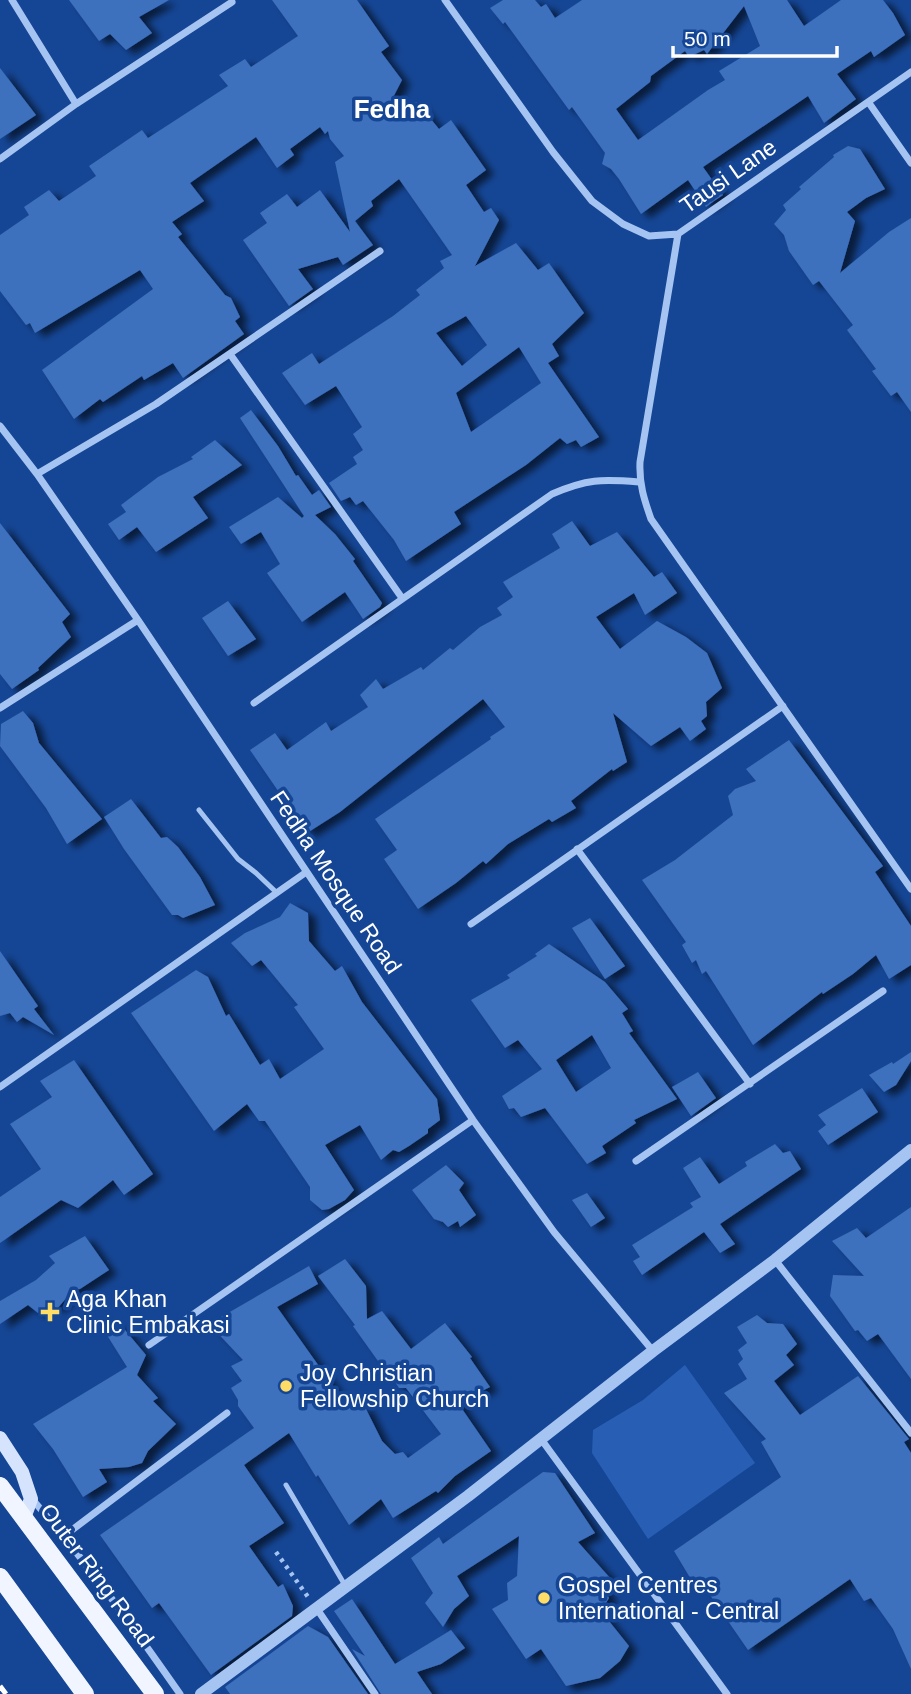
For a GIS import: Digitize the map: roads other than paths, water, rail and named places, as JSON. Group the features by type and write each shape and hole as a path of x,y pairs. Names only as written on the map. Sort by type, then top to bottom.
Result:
{"main road":[{"path":"0,1438 22,1472 31,1499 24,1518"},
{"name":"Outer Ring Road","path":"0,1486 155,1694"},
{"path":"0,1577 85,1694"}],"street":[{"path":"12,0 76,104"},
{"name":"Tausi Lane","path":"445,0 553,152 592,201 623,224 649,236 678,234 911,72"},
{"path":"0,159 76,104 232,2"},
{"path":"869,103 911,163"},
{"path":"678,234 640,462 639,482 651,519 911,889"},
{"path":"37,474 156,404 380,251"},
{"path":"230,354 402,598"},
{"name":"Fedha Mosque Road","path":"0,426 37,474 138,620 473,1120 554,1232 653,1351"},
{"path":"254,703 552,494 576,483 601,479 639,482"},
{"path":"0,708 138,620"},
{"path":"471,924 783,706"},
{"path":"577,849 750,1084"},
{"path":"0,1087 305,873"},
{"path":"636,1161 883,991"},
{"path":"149,1345 473,1120"},
{"path":"201,1694 346,1587 909,1156"},
{"path":"775,1261 911,1433"},
{"path":"64,1536 227,1413"},
{"path":"540,1438 727,1694"},
{"path":"31,1499 64,1536 127,1617 180,1694"},
{"path":"317,1609 375,1694"}],"lane":[{"path":"199,810 239,859 276,893"},
{"path":"286,1485 346,1587"}],"railway":[{"path":"0,1686 6,1694"}],"place":[{"name":"Aga Khan Clinic Embakasi","path":"50,1312"},
{"name":"Joy Christian Fellowship Church","path":"286,1386"},
{"name":"Gospel Centres International - Central","path":"544,1598"}],"district":[{"name":"Fedha","path":"392,109"}]}
